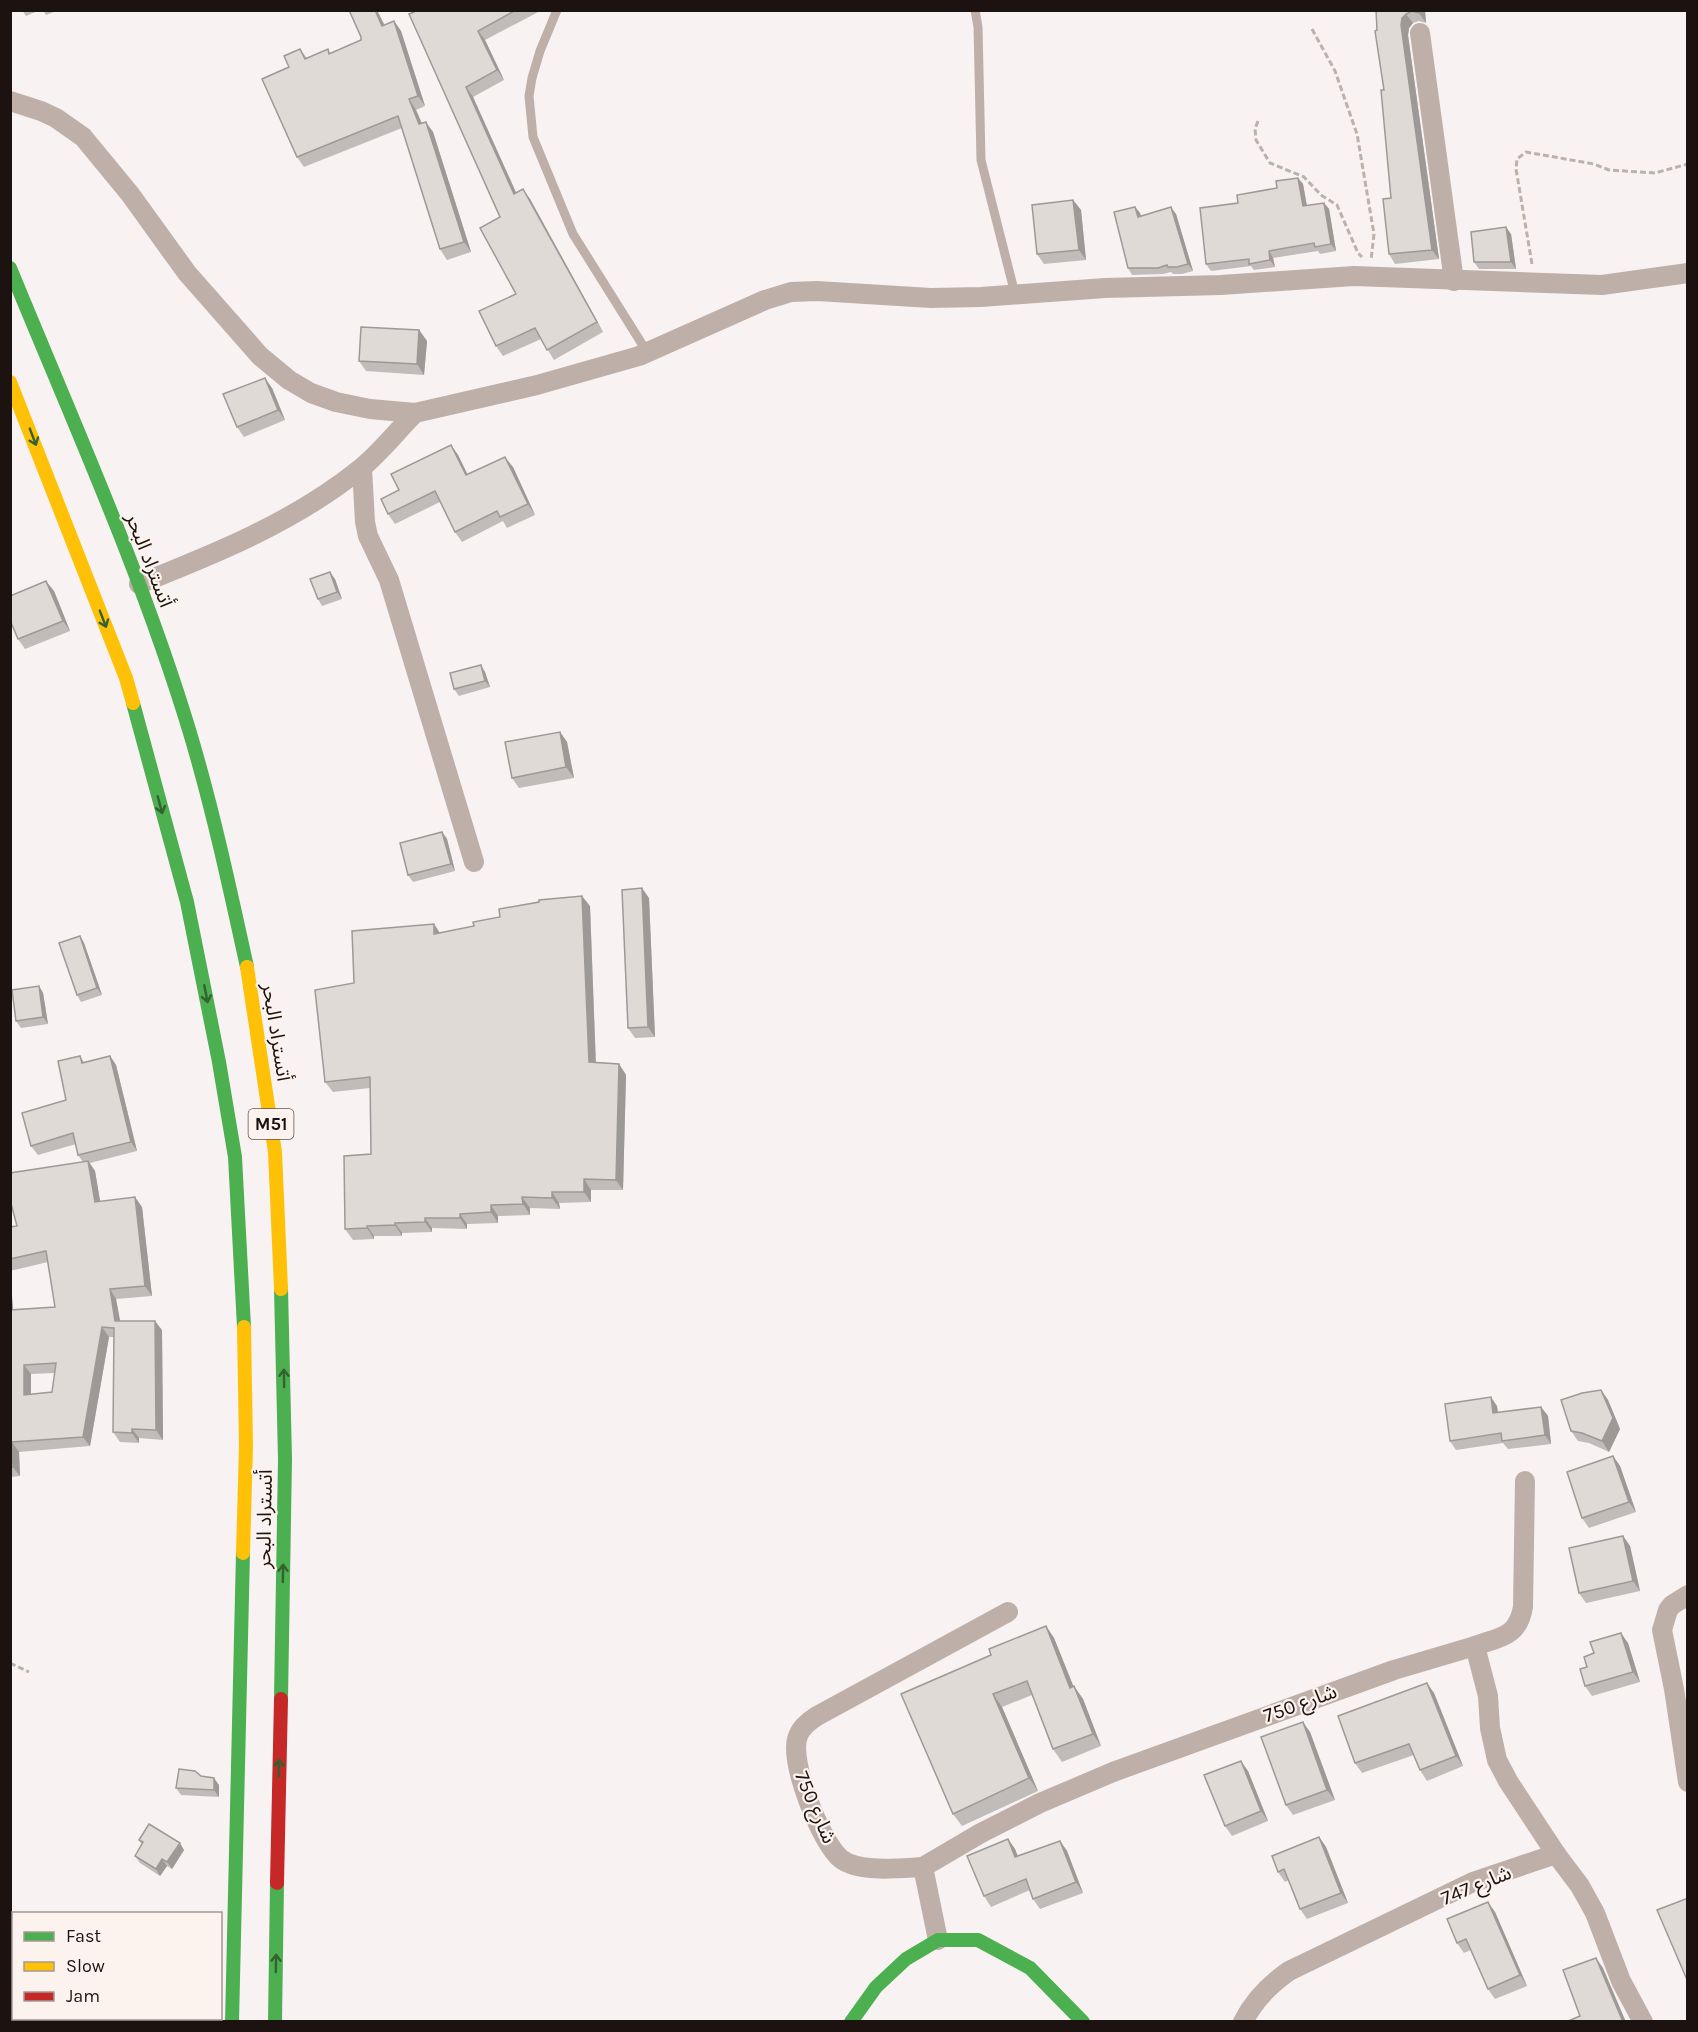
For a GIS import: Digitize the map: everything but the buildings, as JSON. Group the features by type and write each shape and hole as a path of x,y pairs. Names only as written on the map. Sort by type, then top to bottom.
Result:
{"main road":[{"name":"أتستراد البحر","path":"10,268 140,584 190,733 227,874 250,982 275,1152 283,1330 285,1459 274,2022"},
{"name":"أتستراد البحر","path":"10,382 126,678 187,902 219,1062 235,1157 243,1292 246,1446 232,2022"},
{"path":"851,2022 876,1987 906,1959 938,1940 978,1941 1030,1968 1083,2022"}],"street":[{"path":"1420,33 1454,280"},
{"path":"10,101 42,111 83,137 130,194 187,273 260,356 290,380 311,393 336,402 370,409 415,413 537,385 639,356 765,300 791,292 817,291 931,298 981,297 1105,288 1256,283 1354,276 1602,285 1688,273"},
{"path":"140,584 227,549 267,530 327,493 362,468 415,413"},
{"path":"362,468 364,522 368,536 389,580 474,862"},
{"name":"شارع 750","path":"1008,1612 816,1716 809,1721 797,1737 796,1759 800,1776 820,1828 830,1847 842,1859 854,1865 892,1869 923,1867 981,1833 1040,1803 1113,1772 1383,1674 1475,1646 1509,1633 1520,1622 1523,1607 1525,1480"},
{"path":"1688,1595 1668,1610 1662,1630 1674,1689 1688,1782"},
{"path":"1475,1646 1488,1696 1490,1728 1497,1761 1514,1791 1580,1886 1595,1913 1621,1982 1643,2022"},
{"name":"شارع 747","path":"1243,2022 1267,1988 1289,1971 1473,1882 1556,1854"},
{"path":"923,1867 938,1940"}],"lane":[{"path":"557,10 540,51 532,78 529,96 533,137 573,234 647,352"},
{"path":"975,10 978,27 981,160 1015,294"}],"path":[{"path":"1258,120 1255,129 1256,140 1270,163 1304,177 1321,195 1337,205 1358,253 1371,263 1374,234 1357,134 1335,71 1312,29"},
{"path":"1537,283 1528,250 1516,169 1517,159 1526,152 1594,164 1609,170 1655,173 1688,164"},
{"path":"10,1663 29,1672"}],"traffic: fast":[{"path":"10,268 106,499 171,674 206,791 247,967"},
{"path":"133,703 187,902 219,1062 235,1157 244,1327"},
{"path":"281,1289 285,1459 281,1699"},
{"path":"232,2022 243,1553"},
{"path":"275,2022 277,1883"},
{"path":"851,2022 876,1987 906,1959 938,1940 978,1940 1030,1968 1083,2022"}],"traffic: slow":[{"path":"10,382 126,678 133,703"},
{"path":"247,967 275,1152 281,1289"},
{"path":"243,1553 246,1446 244,1327"}],"traffic: jam":[{"path":"277,1883 281,1699"}]}
